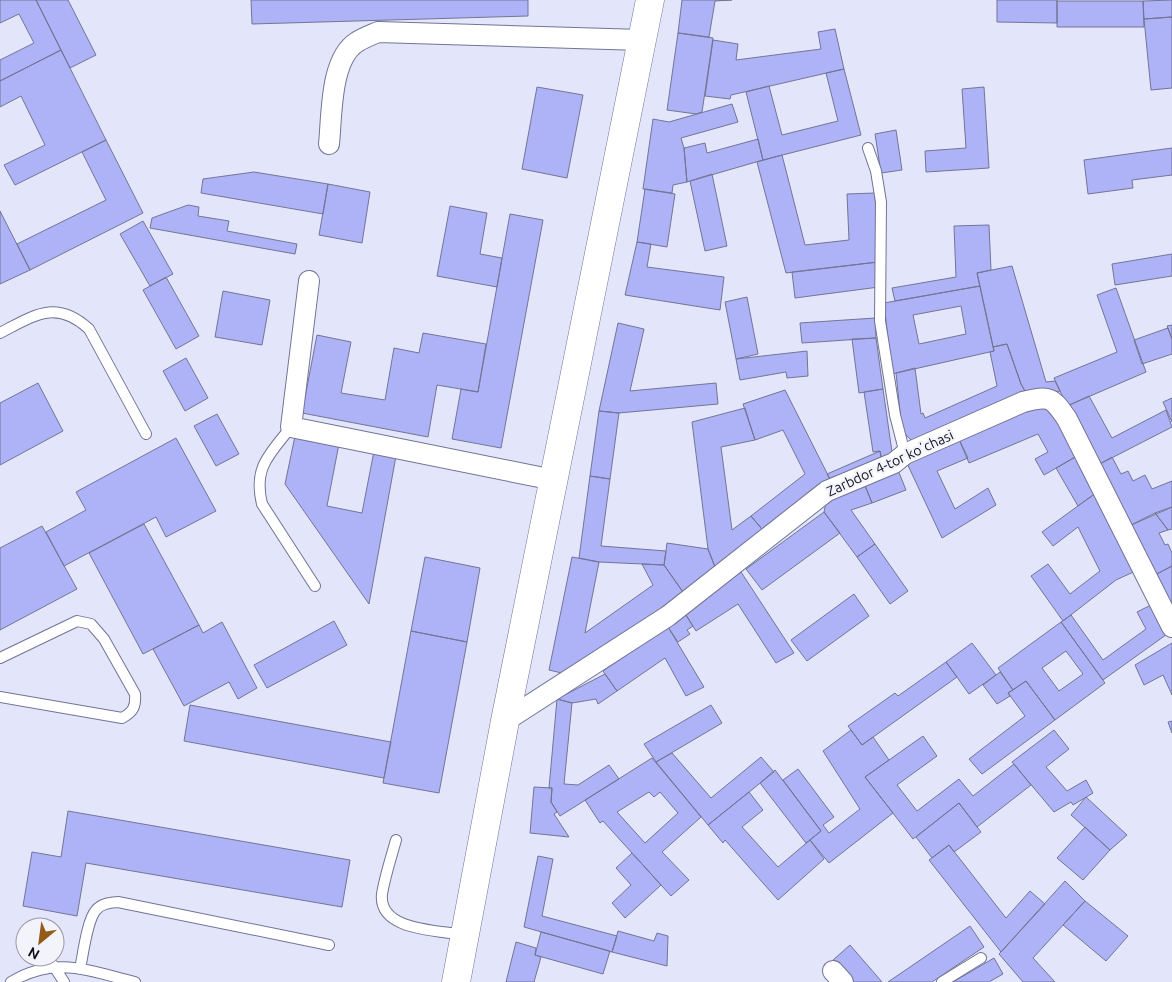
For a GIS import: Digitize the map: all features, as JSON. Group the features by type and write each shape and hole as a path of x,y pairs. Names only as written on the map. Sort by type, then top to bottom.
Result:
{"main road":[{"path":"456,982 505,721 650,0"}],"street":[{"path":"329,144 336,78 342,59 356,43 378,32 642,40"},
{"path":"309,281 291,427 554,480"},
{"name":"Zarbdor 4-tor koʼchasi","path":"505,721 668,616 827,491 894,463 905,454 1023,402 1043,397 1055,401 1067,419 1172,627"}],"lane":[{"path":"868,148 876,171 880,202 880,321 895,414 905,454"},
{"path":"0,333 34,316 58,311 75,317 89,329 146,434"},
{"path":"291,427 263,462 258,490 262,504 315,586"},
{"path":"0,658 77,621 91,624 104,639 135,694 136,703 132,713 122,718 0,697"},
{"path":"396,840 382,895 383,907 389,917 399,923 464,935"},
{"path":"80,969 96,910 106,903 118,902 329,945"},
{"path":"942,982 981,958"},
{"path":"11,982 36,969 47,967"},
{"path":"54,967 64,982"},
{"path":"62,967 80,969 135,982"}],"building":[{"path":"0,0 36,0 61,50 0,81 0,60 34,43 19,14 0,23"},
{"path":"36,0 68,0 96,55 70,68"},
{"path":"251,0 528,0 528,16 252,24"},
{"path":"682,0 732,0 715,1 709,37 678,33"},
{"path":"997,0 1057,0 1057,23 997,22"},
{"path":"1172,0 1172,17 1144,19 1143,1"},
{"path":"1057,1 1143,1 1144,27 1057,27"},
{"path":"1172,17 1172,88 1151,90 1144,19"},
{"path":"835,29 844,69 731,95 730,99 705,96 713,40 738,44 736,60 821,49 818,32"},
{"path":"678,33 713,38 702,112 696,114 667,110"},
{"path":"61,50 106,140 15,185 4,165 45,145 21,96 0,107 0,81"},
{"path":"844,69 861,135 763,160 746,92 769,86 782,135 838,121 826,73"},
{"path":"537,87 583,95 567,178 522,169"},
{"path":"984,87 989,168 926,172 925,151 966,148 962,89"},
{"path":"732,104 738,122 681,138 684,148 687,182 673,185 672,193 643,189 653,119 669,122"},
{"path":"896,130 902,170 881,173 875,134"},
{"path":"758,139 763,160 687,182 684,148 705,143 707,153"},
{"path":"106,140 143,213 30,270 17,244 106,200 82,152"},
{"path":"1172,148 1172,175 1132,180 1133,188 1088,194 1084,160"},
{"path":"782,155 805,245 849,240 847,194 875,193 878,262 786,273 757,162"},
{"path":"254,172 328,184 323,214 201,193 203,179"},
{"path":"712,174 727,246 705,251 690,181"},
{"path":"328,184 370,192 362,243 319,235"},
{"path":"645,189 675,194 667,247 637,242"},
{"path":"188,205 199,207 198,216 229,221 227,231 297,244 295,254 150,228 152,218"},
{"path":"450,206 487,213 480,254 502,258 497,287 437,276"},
{"path":"0,211 30,270 0,284"},
{"path":"510,214 543,220 501,448 452,439 461,389 478,392"},
{"path":"143,221 173,274 150,286 120,234"},
{"path":"989,225 991,270 977,273 980,286 895,301 892,288 956,277 954,226"},
{"path":"637,242 651,244 647,267 724,277 720,310 625,295"},
{"path":"1172,254 1172,276 1115,285 1112,264"},
{"path":"878,262 879,287 795,298 792,272"},
{"path":"1012,266 1046,382 1055,381 1060,391 1029,398 1021,384 1007,344 993,347 977,273"},
{"path":"166,277 199,336 176,349 143,290"},
{"path":"980,286 994,351 892,374 884,303","holes":["961,306 966,334 919,344 913,315"]},
{"path":"1116,288 1146,372 1067,406 1054,378 1117,352 1097,295"},
{"path":"223,291 270,300 262,345 215,337"},
{"path":"747,297 758,354 736,359 725,302"},
{"path":"875,318 876,338 802,343 800,323"},
{"path":"618,323 644,329 630,391 716,383 718,404 619,413 599,411"},
{"path":"1172,325 1172,339 1167,326"},
{"path":"1168,328 1172,339 1172,354 1142,364 1134,340"},
{"path":"423,333 486,344 478,392 437,385 428,437 302,413 317,335 351,342 341,393 385,400 394,348 419,353"},
{"path":"876,338 883,389 859,393 852,339"},
{"path":"1007,344 1021,384 1029,398 918,447 902,431 896,373 915,368 921,414 923,413 925,418 997,386 990,352 994,351 993,347"},
{"path":"807,351 808,376 787,378 786,372 740,380 736,359"},
{"path":"186,358 208,398 185,411 163,371"},
{"path":"38,383 63,431 0,465 0,403"},
{"path":"883,389 893,459 882,460 880,451 873,452 864,392"},
{"path":"785,390 832,483 766,534 751,516 805,474 783,430 755,440 743,404"},
{"path":"1089,396 1112,438 1166,410 1172,427 1096,466 1065,407"},
{"path":"1172,398 1172,422 1163,402"},
{"path":"1043,404 1052,409 1079,455 1044,475 1035,459 1048,452 1038,434 969,463 958,437"},
{"path":"745,408 755,440 721,447 732,530 751,516 766,534 717,572 708,549 692,422"},
{"path":"599,411 619,413 610,479 590,476"},
{"path":"217,414 239,454 216,466 194,426"},
{"path":"295,436 339,444 327,506 362,513 374,451 396,456 369,604 285,484"},
{"path":"958,437 968,458 937,471 955,509 988,488 996,505 942,538 905,459"},
{"path":"176,438 216,511 166,537 156,517 64,566 46,532 86,510 76,492"},
{"path":"880,451 882,465 834,487 827,474"},
{"path":"1082,453 1100,490 1078,506 1056,468"},
{"path":"1112,457 1121,474 1128,471 1133,481 1145,475 1152,489 1172,481 1172,507 1129,526 1096,466"},
{"path":"896,465 906,490 872,503 862,478"},
{"path":"590,476 610,479 601,546 666,551 664,565 599,562 579,558"},
{"path":"862,478 872,503 851,510 875,544 857,557 824,512 828,493"},
{"path":"1100,490 1140,569 1116,580 1063,621 1031,576 1048,564 1070,594 1100,571 1078,527 1053,546 1042,532"},
{"path":"1172,507 1172,529 1168,530 1155,513"},
{"path":"824,512 840,533 762,590 746,569"},
{"path":"1155,513 1168,530 1159,533 1165,545 1168,544 1172,553 1172,566 1153,576 1129,526"},
{"path":"144,524 199,625 143,654 89,553"},
{"path":"42,526 77,589 0,630 0,548"},
{"path":"667,543 708,549 717,572 685,595 664,565"},
{"path":"875,544 908,591 890,604 857,557"},
{"path":"425,557 480,568 467,642 411,631"},
{"path":"572,557 599,562 585,633 653,585 642,564 664,565 685,595 570,675 549,670"},
{"path":"1172,566 1172,614 1153,576"},
{"path":"741,572 794,653 776,663 738,604 696,631 682,609"},
{"path":"854,594 869,616 807,661 791,640"},
{"path":"1155,603 1170,632 1103,680 1061,622 1071,615 1103,660 1146,629 1137,612"},
{"path":"686,615 693,626 687,630 690,634 678,642 668,627"},
{"path":"334,621 347,645 267,688 254,665"},
{"path":"222,622 257,688 238,699 229,682 184,706 153,649 199,625 203,633"},
{"path":"1061,622 1105,683 1055,720 1026,681 1013,690 998,668","holes":["1066,651 1083,674 1059,691 1042,668"]},
{"path":"668,627 704,687 686,696 665,658 617,691 603,671"},
{"path":"411,631 467,642 439,793 383,783"},
{"path":"972,643 996,675 969,694 946,662"},
{"path":"1172,643 1172,695 1163,675 1144,685 1135,665"},
{"path":"946,662 957,677 862,745 848,726 895,693 898,696"},
{"path":"1000,672 1013,690 1008,693 1010,696 997,704 983,685"},
{"path":"605,674 617,691 598,704 596,699 572,703 557,699"},
{"path":"1026,681 1055,720 982,774 969,759 1025,716 1008,693"},
{"path":"557,699 572,703 564,784 578,785 609,765 619,779 560,816 551,802 552,788 549,788"},
{"path":"190,705 391,742 384,778 184,741"},
{"path":"711,705 722,723 656,762 644,744"},
{"path":"1172,721 1172,733 1168,722"},
{"path":"851,730 862,745 873,737 889,760 865,777 893,813 829,863 810,840 821,831 783,780 798,769 834,817 823,825 829,833 860,809 823,751"},
{"path":"1054,730 1069,749 1046,767 1067,791 1086,780 1093,793 1073,805 1071,802 1054,812 1012,762"},
{"path":"923,736 937,756 897,785 917,811 959,779 973,796 1014,764 1031,785 977,827 959,803 913,839 865,777"},
{"path":"672,753 711,798 761,757 774,772 708,825 656,762"},
{"path":"652,758 701,817 662,852 689,880 671,896 603,821 600,823 585,800","holes":["649,792 654,797 660,792 678,813 645,843 617,812"]},
{"path":"775,770 821,831 806,843 760,783"},
{"path":"534,787 552,788 551,802 557,812 554,814 569,837 530,833"},
{"path":"749,792 763,810 742,827 778,867 810,840 824,859 778,900 725,840 723,843 708,825"},
{"path":"1086,797 1127,835 1110,850 1071,815"},
{"path":"959,803 981,832 954,852 949,845 932,858 916,837"},
{"path":"68,811 350,860 342,907 86,863 77,916 23,906 32,852 61,857"},
{"path":"1085,827 1110,850 1083,880 1057,858"},
{"path":"949,845 1006,918 1030,891 1045,904 1001,952 929,860"},
{"path":"632,853 661,885 625,918 612,903 631,885 616,868"},
{"path":"538,856 553,859 542,916 617,936 612,952 524,927"},
{"path":"1065,881 1085,901 1033,958 1055,982 1023,982 999,954"},
{"path":"1085,901 1128,936 1106,961 1063,925"},
{"path":"970,926 984,947 932,982 888,982"},
{"path":"618,931 654,941 657,933 668,936 667,966 612,952"},
{"path":"541,932 610,951 603,974 535,955"},
{"path":"516,942 536,948 535,955 541,957 534,982 506,982"},
{"path":"850,945 882,982 852,982 833,960"},
{"path":"994,958 1003,974 989,982 953,982"}]}
